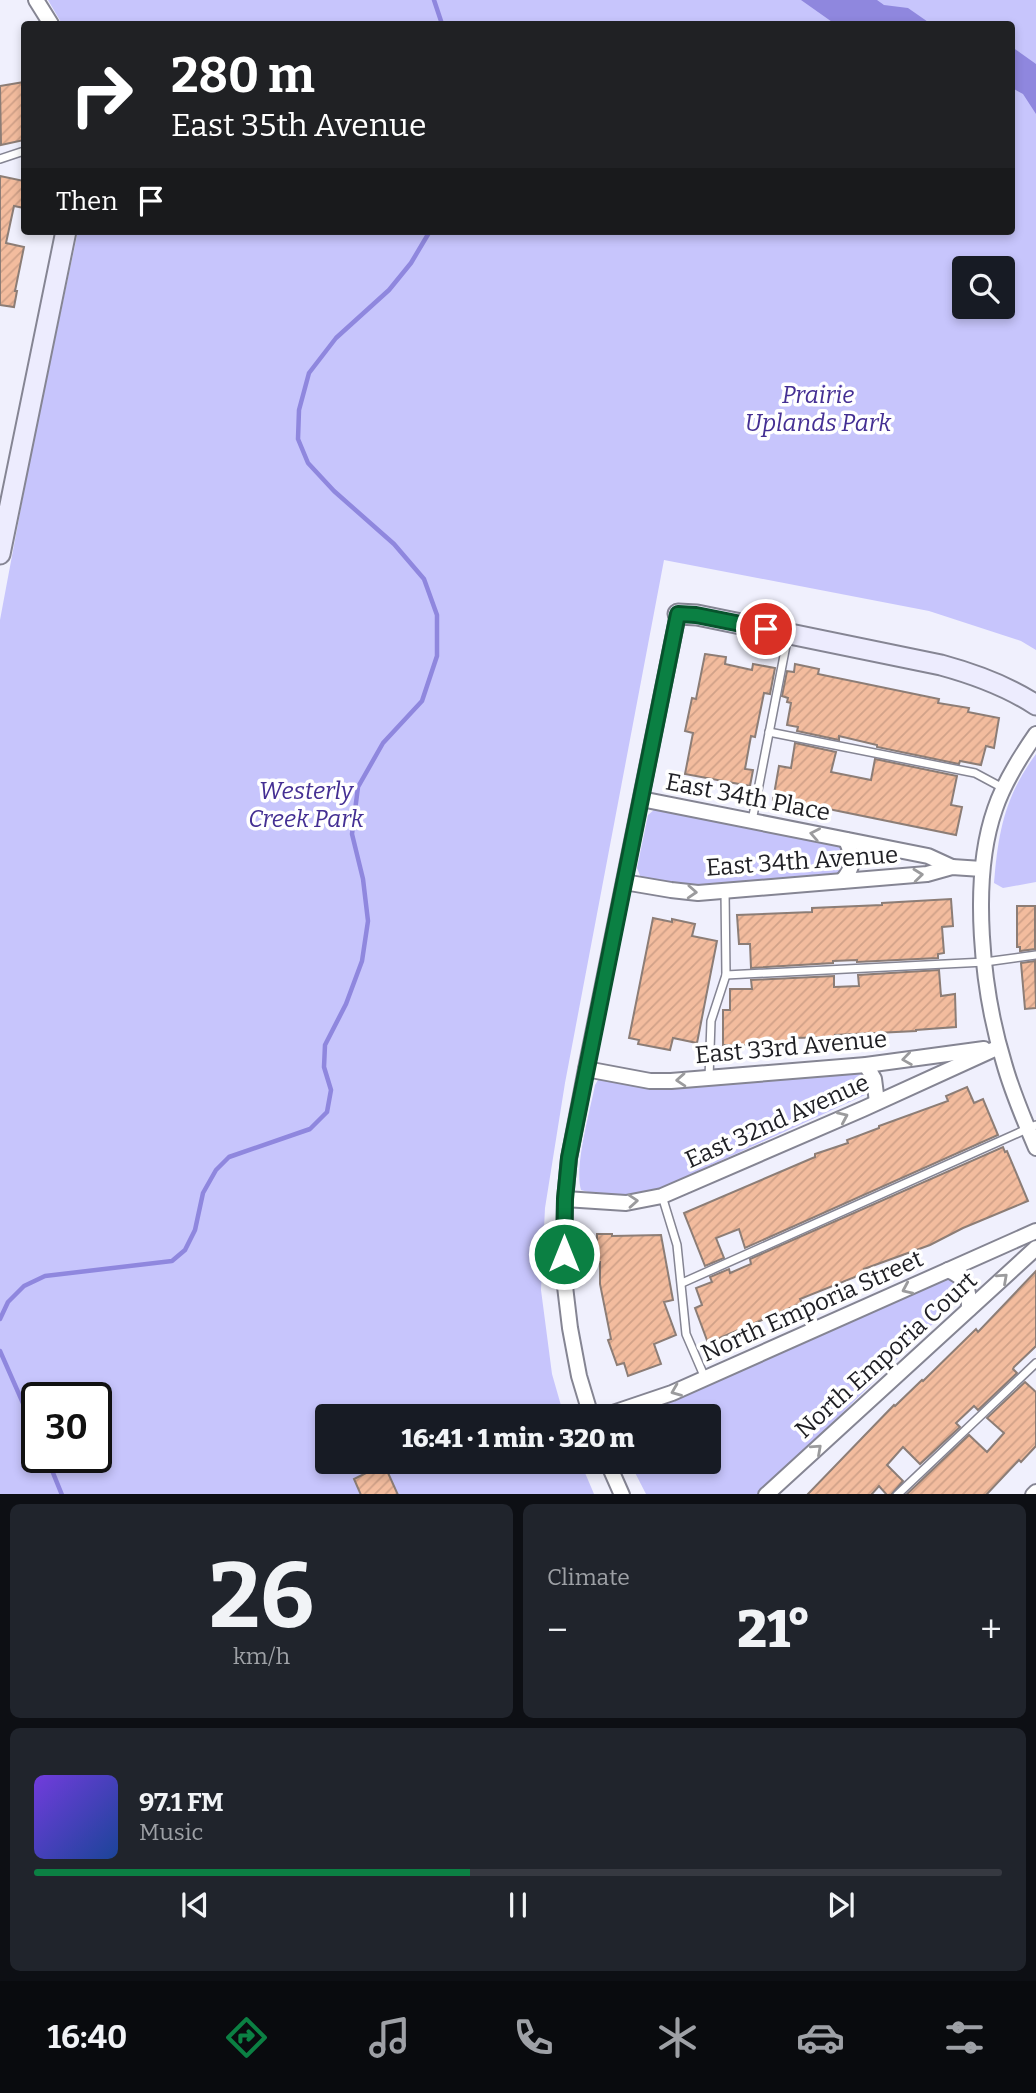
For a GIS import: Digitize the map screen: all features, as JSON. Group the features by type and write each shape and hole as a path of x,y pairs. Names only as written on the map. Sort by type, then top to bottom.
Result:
{"street":[{"path":"36,0 49,21"},
{"path":"0,554 7,479 65,235"},
{"path":"587,1404 570,1328 564,1278 565,1199 569,1158 678,614 696,615 941,665 1004,687 1036,705"},
{"path":"1036,734 1020,757 994,810 982,869 981,922 991,1008 999,1047 1018,1106 1032,1127 1036,1148"},
{"name":"East 34th Place","path":"641,799 928,856 952,867"},
{"name":"East 34th Place","path":"842,881 850,872 852,864 851,850 846,840"},
{"name":"East 34th Avenue","path":"624,882 698,893 927,874 952,867 982,869"},
{"name":"East 33rd Avenue","path":"586,1069 650,1081 709,1078 866,1065 999,1047"},
{"name":"East 32nd Avenue","path":"565,1199 626,1203 662,1196 999,1047"},
{"path":"930,1078 942,1055"},
{"path":"866,1065 874,1079 877,1102"},
{"name":"North Emporia Street","path":"639,1404 705,1379 1036,1231"},
{"path":"1014,1241 1036,1247"},
{"name":"North Emporia Court","path":"766,1494 1036,1247"},
{"path":"948,1270 960,1275 969,1291 969,1309"},
{"path":"613,1474 622,1494"}],"lane":[{"path":"0,159 21,152"},
{"path":"751,821 789,634"},
{"path":"769,732 975,774 1003,788"},
{"path":"709,1078 711,1021 726,975 725,891"},
{"path":"726,975 985,962 1036,955"},
{"path":"682,1283 1032,1127"},
{"path":"662,1196 677,1245 686,1334 705,1379"},
{"path":"897,1494 1036,1363"}],"green space":[{"name":"Westerly Creek Park","path":"48,0 1036,0 1036,650 1021,641 929,611 664,560 565,1083 545,1208 541,1290 552,1374 561,1404 315,1404 315,1474 586,1474 594,1494 0,1494 0,620 35,433 77,235 1015,235 1015,21 60,21"},
{"path":"1036,754 1036,882 1003,888 994,883 1001,831 1010,800"},
{"path":"655,809 836,844 845,851 846,863 838,873 697,885 641,878 637,868 648,815"},
{"path":"858,1070 864,1073 870,1087 865,1095 661,1188 611,1195 581,1190 579,1180 584,1139 595,1085 602,1078"},
{"path":"946,1277 957,1282 961,1296 760,1494 646,1494 636,1474 721,1474 721,1404 661,1404"}],"shaded area":[{"path":"801,0 877,0 884,5 908,8 927,21 831,21"},
{"path":"1015,49 1036,64 1036,114 1023,94 1015,90"}],"building":[{"path":"21,82 21,141 1,145 0,86"},
{"path":"0,176 21,180 21,207 14,206 6,243 24,247 14,307 0,305"},
{"path":"705,654 726,657 725,664 752,670 753,664 775,668 770,694 764,693 755,737 751,736 745,769 753,770 750,786 685,774 693,733 685,731 692,698 696,699"},
{"path":"795,664 819,669 818,674 939,699 938,703 969,708 968,712 999,718 994,748 986,746 981,765 960,761 959,764 839,736 839,740 797,731 798,727 787,725 791,703 787,702 788,698 782,696 787,671 794,672"},
{"path":"795,743 836,752 831,772 871,780 875,759 957,776 951,805 962,807 956,835 773,800 779,766 791,768"},
{"path":"951,899 953,926 942,927 944,953 938,954 938,958 833,961 751,968 750,944 739,944 737,915 812,912 812,908"},
{"path":"1017,906 1035,906 1035,949 1020,951 1020,947 1017,947"},
{"path":"653,918 695,924 692,936 717,941 697,1043 673,1038 670,1050 638,1044 639,1040 629,1038"},
{"path":"1035,961 1036,1008 1025,1009 1021,963"},
{"path":"939,970 941,996 955,994 956,1027 793,1038 794,1041 755,1045 723,1045 723,1010 730,1010 730,989 752,989 751,980 834,976 834,987 859,986 858,975"},
{"path":"967,1087 974,1103 983,1099 998,1135 745,1248 739,1229 716,1238 724,1258 705,1266 684,1213 815,1157 815,1154 848,1143 847,1140 879,1126 948,1101 946,1096"},
{"path":"1003,1147 1028,1201 930,1245 864,1269 865,1273 800,1299 802,1303 708,1343 695,1308 702,1305 696,1288 712,1282 710,1277 729,1269 730,1273 751,1264 750,1259"},
{"path":"597,1234 661,1235 673,1300 664,1302 676,1335 654,1344 661,1364 628,1376 624,1363 617,1365 608,1340 611,1339 600,1284 600,1262 597,1262"},
{"path":"1036,1271 1036,1346 1014,1367 1017,1373 978,1410 974,1406 956,1423 960,1427 920,1464 903,1447 887,1465 903,1481 892,1494 886,1494 879,1486 872,1494 808,1494 894,1405 923,1381 976,1329 978,1332"},
{"path":"1025,1382 1036,1392 1036,1446 987,1494 907,1494 969,1435 987,1452 1004,1433 987,1418"},
{"path":"364,1474 389,1474 398,1494 361,1494 354,1479"}],"waterway":[{"path":"434,0 441,21"},
{"path":"0,1319 8,1302 24,1286 45,1276 172,1261 185,1250 195,1230 203,1193 216,1170 229,1157 310,1129 327,1112 331,1090 324,1067 325,1045 346,1004 362,961 368,921 363,879 352,834 358,787 383,743 422,701 437,656 437,615 424,579 394,544 334,491 308,463 298,439 299,410 309,373 336,338 389,290 411,263 428,235"},
{"path":"0,1351 21,1399"},
{"path":"53,1473 62,1494"}],"route":[{"path":"564,1254 563,1229 569,1158 678,614 766,629"}],"park label":[{"name":"Prairie Uplands Park","path":"818,409"}]}
